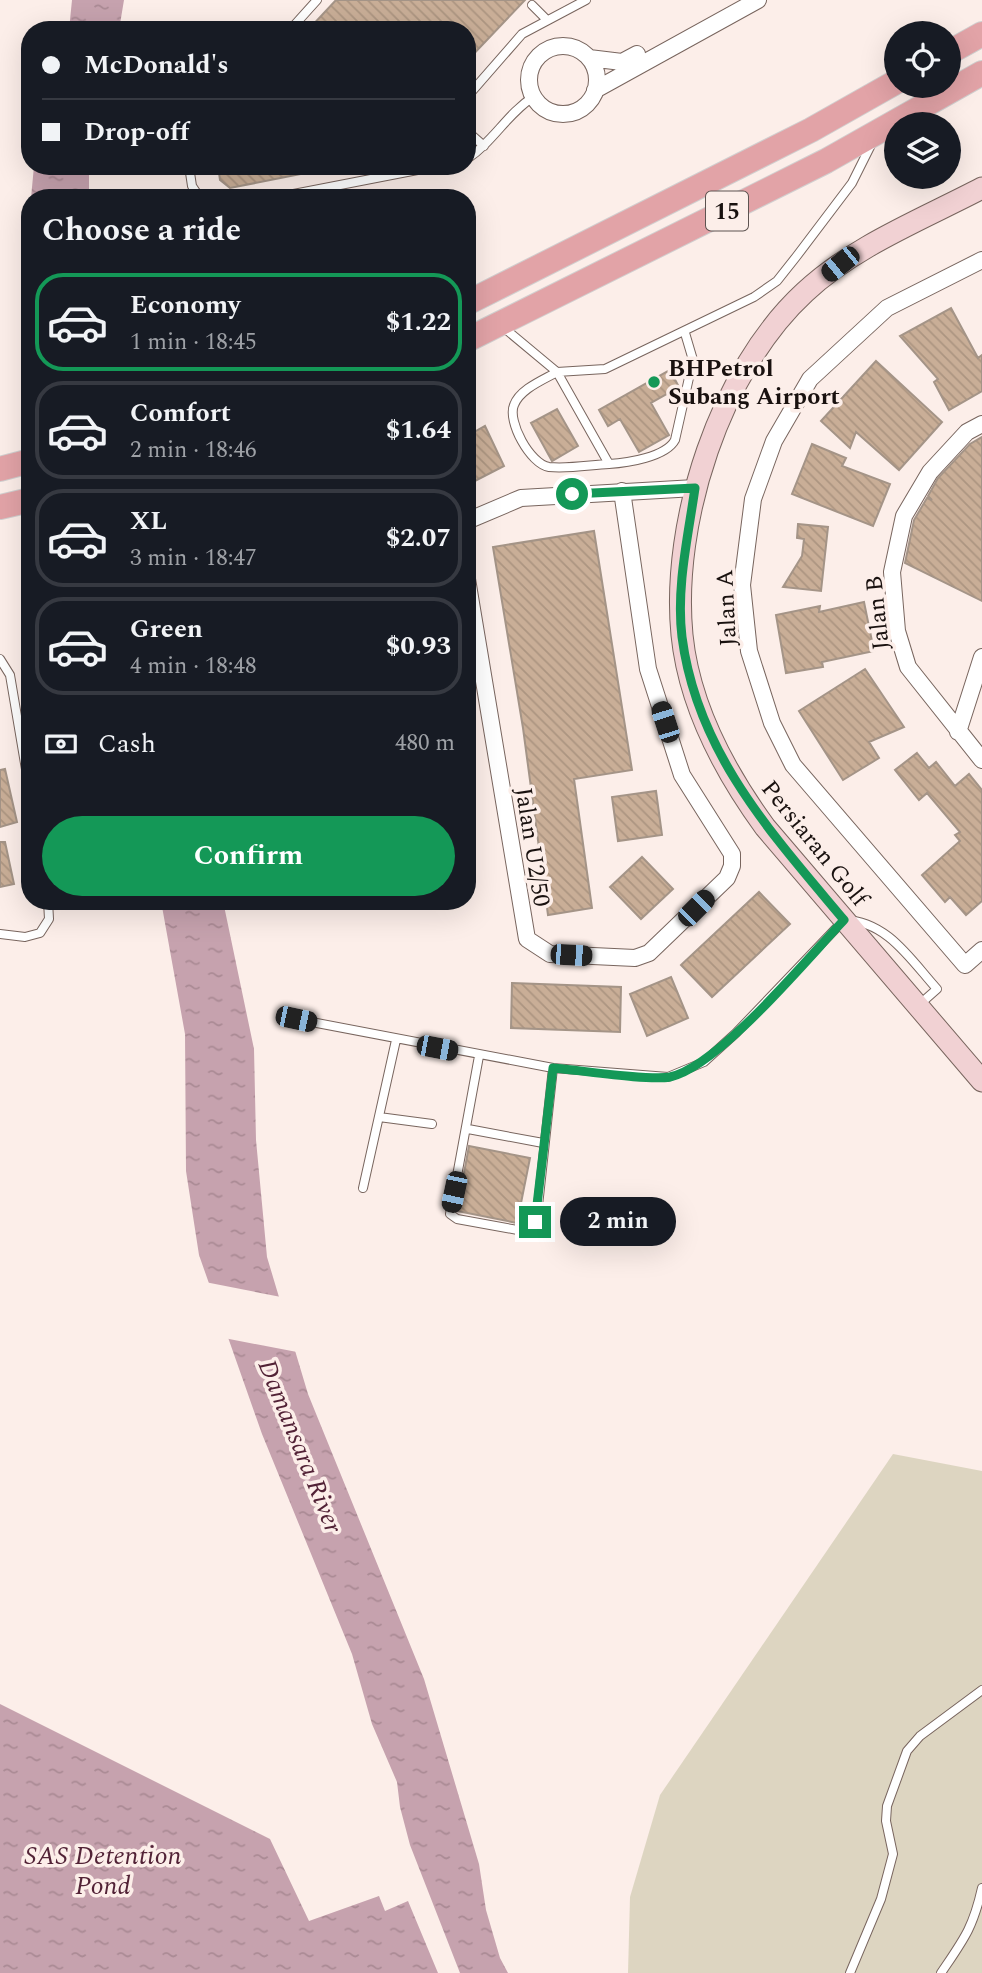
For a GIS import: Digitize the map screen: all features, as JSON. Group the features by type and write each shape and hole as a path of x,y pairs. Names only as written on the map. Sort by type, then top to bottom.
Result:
{"main road":[{"path":"961,45 982,34"},
{"name":"15","path":"476,336 877,134 982,73"},
{"name":"15","path":"476,298 775,149 884,89"}],"street":[{"path":"738,0 622,62 589,58 570,47 548,49 532,65 529,87 533,97 550,111 572,113 582,108 595,90 758,0"},
{"path":"589,58 594,68 595,90"},
{"name":"Persiaran Golf","path":"982,188 840,264 804,293 767,336 741,374 716,425 695,488 681,583 682,636 694,690 713,740 740,793 982,1081"},
{"name":"Jalan A","path":"982,260 887,308 810,379 774,441 753,499 742,585 749,651 772,723 793,765 965,965 982,950"},
{"name":"Jalan B","path":"982,424 967,432 930,472 904,516 892,572 897,631 908,667 982,760"},
{"path":"476,517 521,498 695,488"},
{"name":"Jalan U2/50","path":"476,633 527,939 550,954 635,958 649,953 727,878 732,866 732,854 682,775 648,669 622,491"},
{"path":"958,732 982,657"}],"lane":[{"path":"298,21 317,0"},
{"path":"476,83 522,34 586,0"},
{"path":"532,5 546,19"},
{"path":"476,152 516,110 533,97"},
{"path":"685,333 693,360 673,444 625,463 548,467 533,460 527,452 512,412 514,403 527,391 557,372 606,369 685,333 754,297 777,281 852,183 877,134"},
{"path":"476,139 484,146"},
{"path":"319,189 392,175"},
{"path":"501,324 557,372 609,464"},
{"path":"0,659 10,675 21,740"},
{"path":"0,934 25,937 40,933 49,919 48,910"},
{"path":"296,1019 553,1068 668,1077 704,1062 736,1033 844,920 861,920 886,933 937,989 917,1006"},
{"path":"363,1188 396,1040"},
{"path":"479,1056 468,1129 450,1214 457,1219 523,1231 531,1228 537,1215 553,1068"},
{"path":"379,1117 432,1124"},
{"path":"468,1129 543,1143"},
{"path":"850,1973 881,1899 893,1854 886,1821 887,1806 907,1751 920,1736 982,1690"},
{"path":"942,1973 971,1929 978,1913 982,1888"}],"shaded area":[{"path":"893,1454 982,1471 982,1973 628,1973 630,1897 660,1795"}],"water":[{"path":"72,0 124,0 120,21 70,21"},
{"path":"33,175 89,175 89,189 32,189"},
{"name":"Damansara River","path":"163,910 225,910 254,1049 256,1140 267,1257 308,1394 424,1679 479,1864 486,1910 500,1958 508,1973 460,1973 410,1845 400,1807 397,1782 372,1724 352,1654 262,1434 199,1255 186,1171 185,1034"},
{"name":"SAS Detention Pond","path":"0,1704 270,1839 309,1921 379,1896 385,1911 408,1901 438,1973 0,1973"}],"pier":[{"path":"205,1282 281,1297 297,1352 224,1338"}],"building":[{"path":"336,0 525,0 476,52 476,21 316,21"},
{"path":"219,175 296,175 230,188 220,180"},
{"path":"951,308 978,358 982,355 982,391 949,410 934,382 938,379 900,336"},
{"path":"876,361 942,422 899,470 856,432 850,448 821,421"},
{"path":"670,370 679,387 651,403 669,435 639,452 620,419 608,426 599,410"},
{"path":"557,409 578,446 552,461 531,423"},
{"path":"485,426 504,466 476,480 476,431"},
{"path":"982,437 982,601 905,563 914,520 927,498 932,500 928,496 938,478 970,444"},
{"path":"812,444 846,458 842,466 890,484 873,526 792,494"},
{"path":"798,524 828,527 821,591 783,587 802,556 804,539 797,538"},
{"path":"594,531 632,770 574,779 592,908 548,915 523,728 493,547"},
{"path":"864,602 874,651 822,662 823,667 786,673 776,615 820,606 819,612"},
{"path":"865,669 904,727 869,742 879,758 843,780 799,711"},
{"path":"917,753 929,768 936,762 955,786 969,774 982,790 982,901 966,915 950,897 945,902 922,875 960,841 955,835 960,832 927,793 919,800 895,770"},
{"path":"5,769 17,822 0,827 0,770"},
{"path":"656,791 662,835 618,841 612,797"},
{"path":"0,842 5,842 14,884 0,887"},
{"path":"642,857 673,889 641,919 610,887"},
{"path":"759,892 790,924 712,997 681,965"},
{"path":"671,977 688,1018 647,1036 630,994"},
{"path":"512,983 621,987 620,1032 511,1028"},
{"path":"469,1146 530,1158 517,1223 457,1211"}],"place":[{"name":"BHPetrol Subang Airport","path":"654,382"}],"route":[{"path":"535,1222 553,1068 668,1077 687,1071 704,1062 736,1033 844,920 765,827 740,793 713,740 694,690 682,636 681,583 695,488 572,494"}]}
